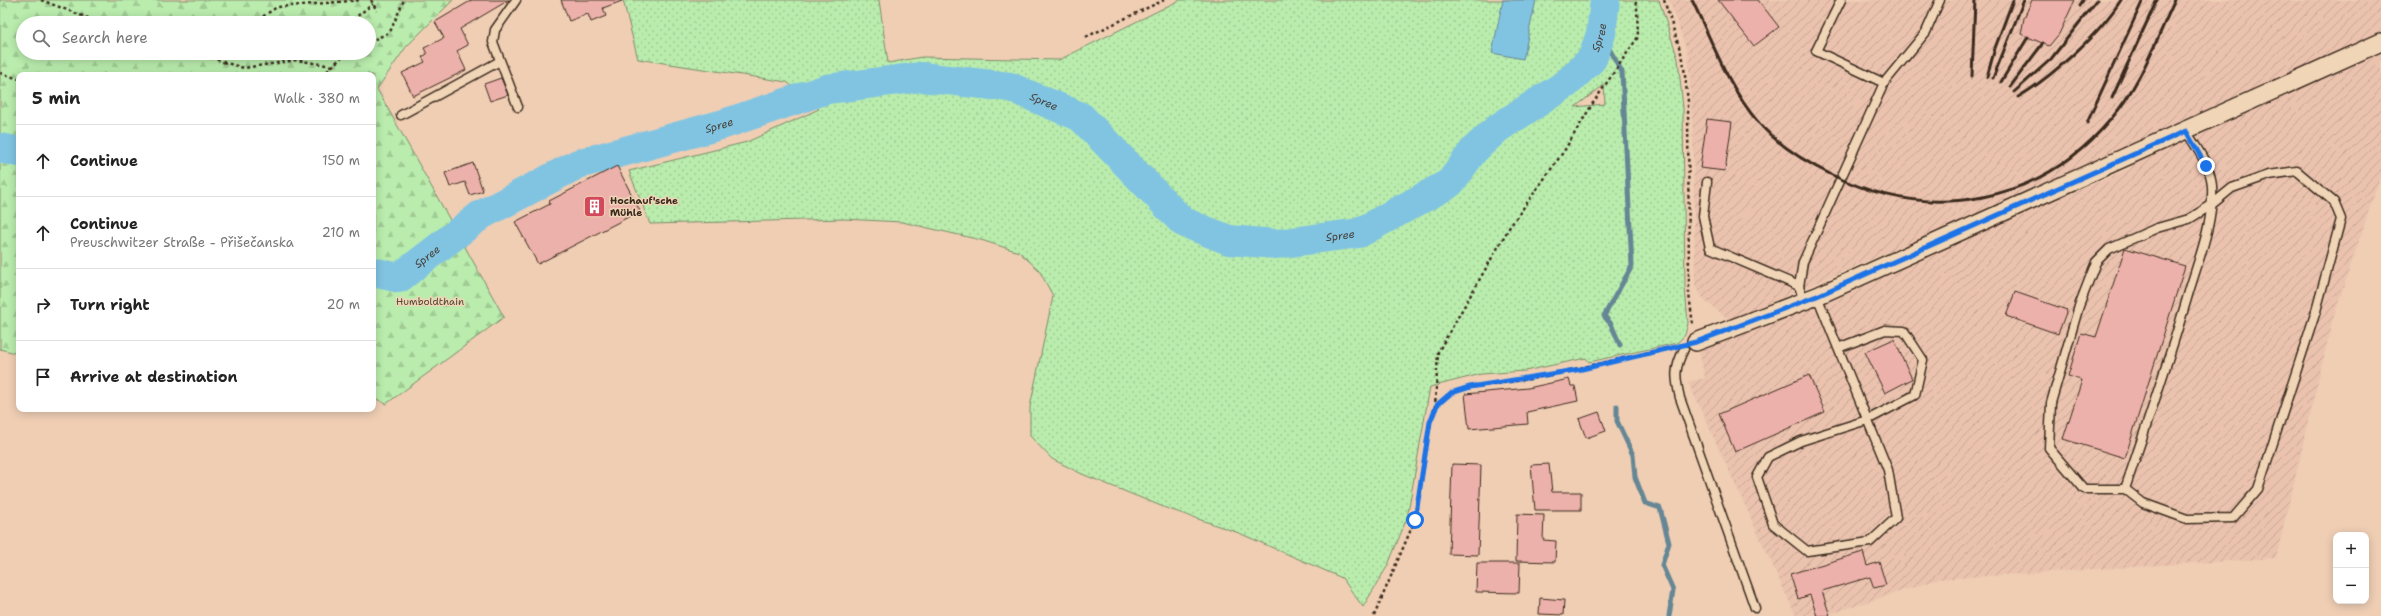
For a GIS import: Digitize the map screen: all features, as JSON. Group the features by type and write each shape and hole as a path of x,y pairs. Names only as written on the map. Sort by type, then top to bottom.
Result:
{"street":[{"path":"1690,346 2186,131 2381,42"}],"lane":[{"path":"516,0 495,30 493,42 518,107"},
{"path":"1841,0 1816,51 1884,83"},
{"path":"1838,348 1885,330 1904,331 1923,360 1916,395 1867,420 1801,441 1768,457 1757,477 1773,524 1807,551 1870,542 1896,518 1888,470 1867,420 1838,348 1807,294 1803,262 1884,83 1926,32 1940,0"},
{"path":"401,115 500,61"},
{"path":"2125,489 2175,338 2202,248 2210,206 2212,185 2206,166 2186,131"},
{"path":"2298,171 2334,202 2341,219 2316,310 2258,489 2233,518 2186,519 2143,503 2125,489 2084,489 2048,448 2051,403 2079,306 2096,262 2109,249 2157,228 2189,219 2210,206 2232,188 2269,175 2298,171"},
{"path":"1707,182 1703,216 1710,248 1807,294"},
{"path":"1690,346 1677,364 1675,377 1680,398 1755,608"}],"path":[{"path":"40,0 82,16"},
{"path":"264,16 277,7 361,0"},
{"path":"371,0 377,11"},
{"path":"376,39 390,32 404,0"},
{"path":"1086,37 1164,0"},
{"path":"1435,410 1438,352 1509,228 1564,151 1638,37 1635,0"},
{"path":"1374,616 1415,520 1430,422 1437,405 1451,393 1470,387 1575,370 1690,346 1688,101 1683,59 1664,0"},
{"path":"357,16 373,4"},
{"path":"218,60 244,68 297,60 332,66"},
{"path":"326,72 338,60"},
{"path":"0,73 16,78"}],"shaded area":[{"path":"1669,0 2381,0 2381,174 2332,322 2276,558 1939,579 1827,615 1796,616 1688,382 1705,378 1699,352 2131,168 2123,152 1730,320 1704,300 1695,285 1693,138 1688,54"}],"green space":[{"name":"Humboldthain","path":"0,0 453,0 406,47 377,89 504,317 386,404 376,399 376,72 16,72 16,353 0,349"},
{"path":"623,0 879,0 888,63 922,57 1059,60 1180,0 1659,0 1678,59 1683,108 1685,288 1688,323 1685,335 1677,343 1589,362 1586,358 1525,371 1481,374 1430,387 1407,518 1388,565 1363,607 1342,578 1239,533 1166,508 1082,474 1052,459 1030,436 1030,407 1053,296 1039,270 1019,252 981,240 902,222 844,219 650,224 629,171 747,142 819,109 787,82 638,59","holes":["1604,85 1605,104 1575,107"]}],"water":[{"path":"1503,0 1536,0 1523,59 1492,53"}],"building":[{"path":"472,0 509,0 460,29 468,45 457,51 466,70 413,96 402,73 425,62 422,57 427,54 424,48 444,38 435,22"},
{"path":"561,0 622,1 603,8 606,16 591,22 588,14 569,21"},
{"path":"1718,0 1758,0 1779,27 1754,46"},
{"path":"2032,0 2075,0 2059,34 2049,46 2021,34 2024,18"},
{"path":"501,78 508,95 490,101 484,84"},
{"path":"1707,119 1732,122 1725,171 1700,168"},
{"path":"473,163 483,191 470,195 465,182 450,187 445,173"},
{"name":"Hochauf'sche Mühle","path":"617,166 640,211 538,264 515,222 550,204 549,201"},
{"path":"2125,248 2185,266 2125,458 2063,439 2082,380 2068,376 2081,333 2096,337"},
{"path":"2015,292 2067,310 2058,334 2006,316"},
{"path":"1894,339 1912,379 1885,393 1865,352"},
{"path":"1809,375 1825,412 1735,452 1719,414"},
{"path":"1569,379 1571,386 1575,386 1578,401 1527,412 1528,424 1469,429 1465,394 1528,388"},
{"path":"1599,412 1606,431 1586,438 1579,419"},
{"path":"1452,464 1481,465 1478,555 1449,554"},
{"path":"1549,464 1552,492 1581,492 1581,510 1535,510 1531,465"},
{"path":"1517,514 1544,515 1543,540 1556,541 1555,562 1516,561"},
{"path":"1863,552 1867,566 1879,562 1886,585 1874,588 1870,577 1822,591 1830,616 1817,616 1810,595 1798,599 1790,574"},
{"path":"1477,563 1520,563 1519,593 1476,592"},
{"path":"1540,598 1564,600 1563,615 1539,614"}],"waterway":[{"name":"Spree","path":"376,273 399,278 481,215 578,164 724,124 827,89 921,77 1010,87 1081,117 1183,222 1229,240 1276,244 1359,233 1450,183 1474,150 1498,128 1566,84 1592,59 1601,34 1605,0"},
{"path":"1601,34 1622,72 1632,266 1604,316 1611,324 1620,345"},
{"name":"Spree","path":"0,148 16,151"},
{"path":"1617,406 1617,421 1633,455 1635,477 1645,503 1660,508 1669,543 1662,565 1673,590 1669,616"}],"railway":[{"path":"1692,0 1729,79 1747,108 1774,138 1802,159 1822,170 1869,190 1907,199 1945,201 1982,197 2017,187 2051,171 2082,148 2111,119 2131,92 2147,62 2175,0"},
{"path":"1972,76 1975,0"},
{"path":"1987,77 1995,48 2013,0"},
{"path":"1993,78 2024,0"},
{"path":"2080,6 2083,0"},
{"path":"2014,92 2051,59 2097,0"},
{"path":"2018,97 2060,66 2088,40 2112,13 2121,0"},
{"path":"2087,123 2143,0"},
{"path":"2112,98 2157,0"},
{"path":"2001,82 2028,37"},
{"path":"2010,87 2043,43"}],"place":[{"name":"Hochauf'sche Mühle","path":"594,206"}],"route":[{"path":"1415,520 1430,422 1437,405 1451,393 1470,387 1530,379 1582,369 1696,342 1817,296 2186,131 2206,166"}]}
